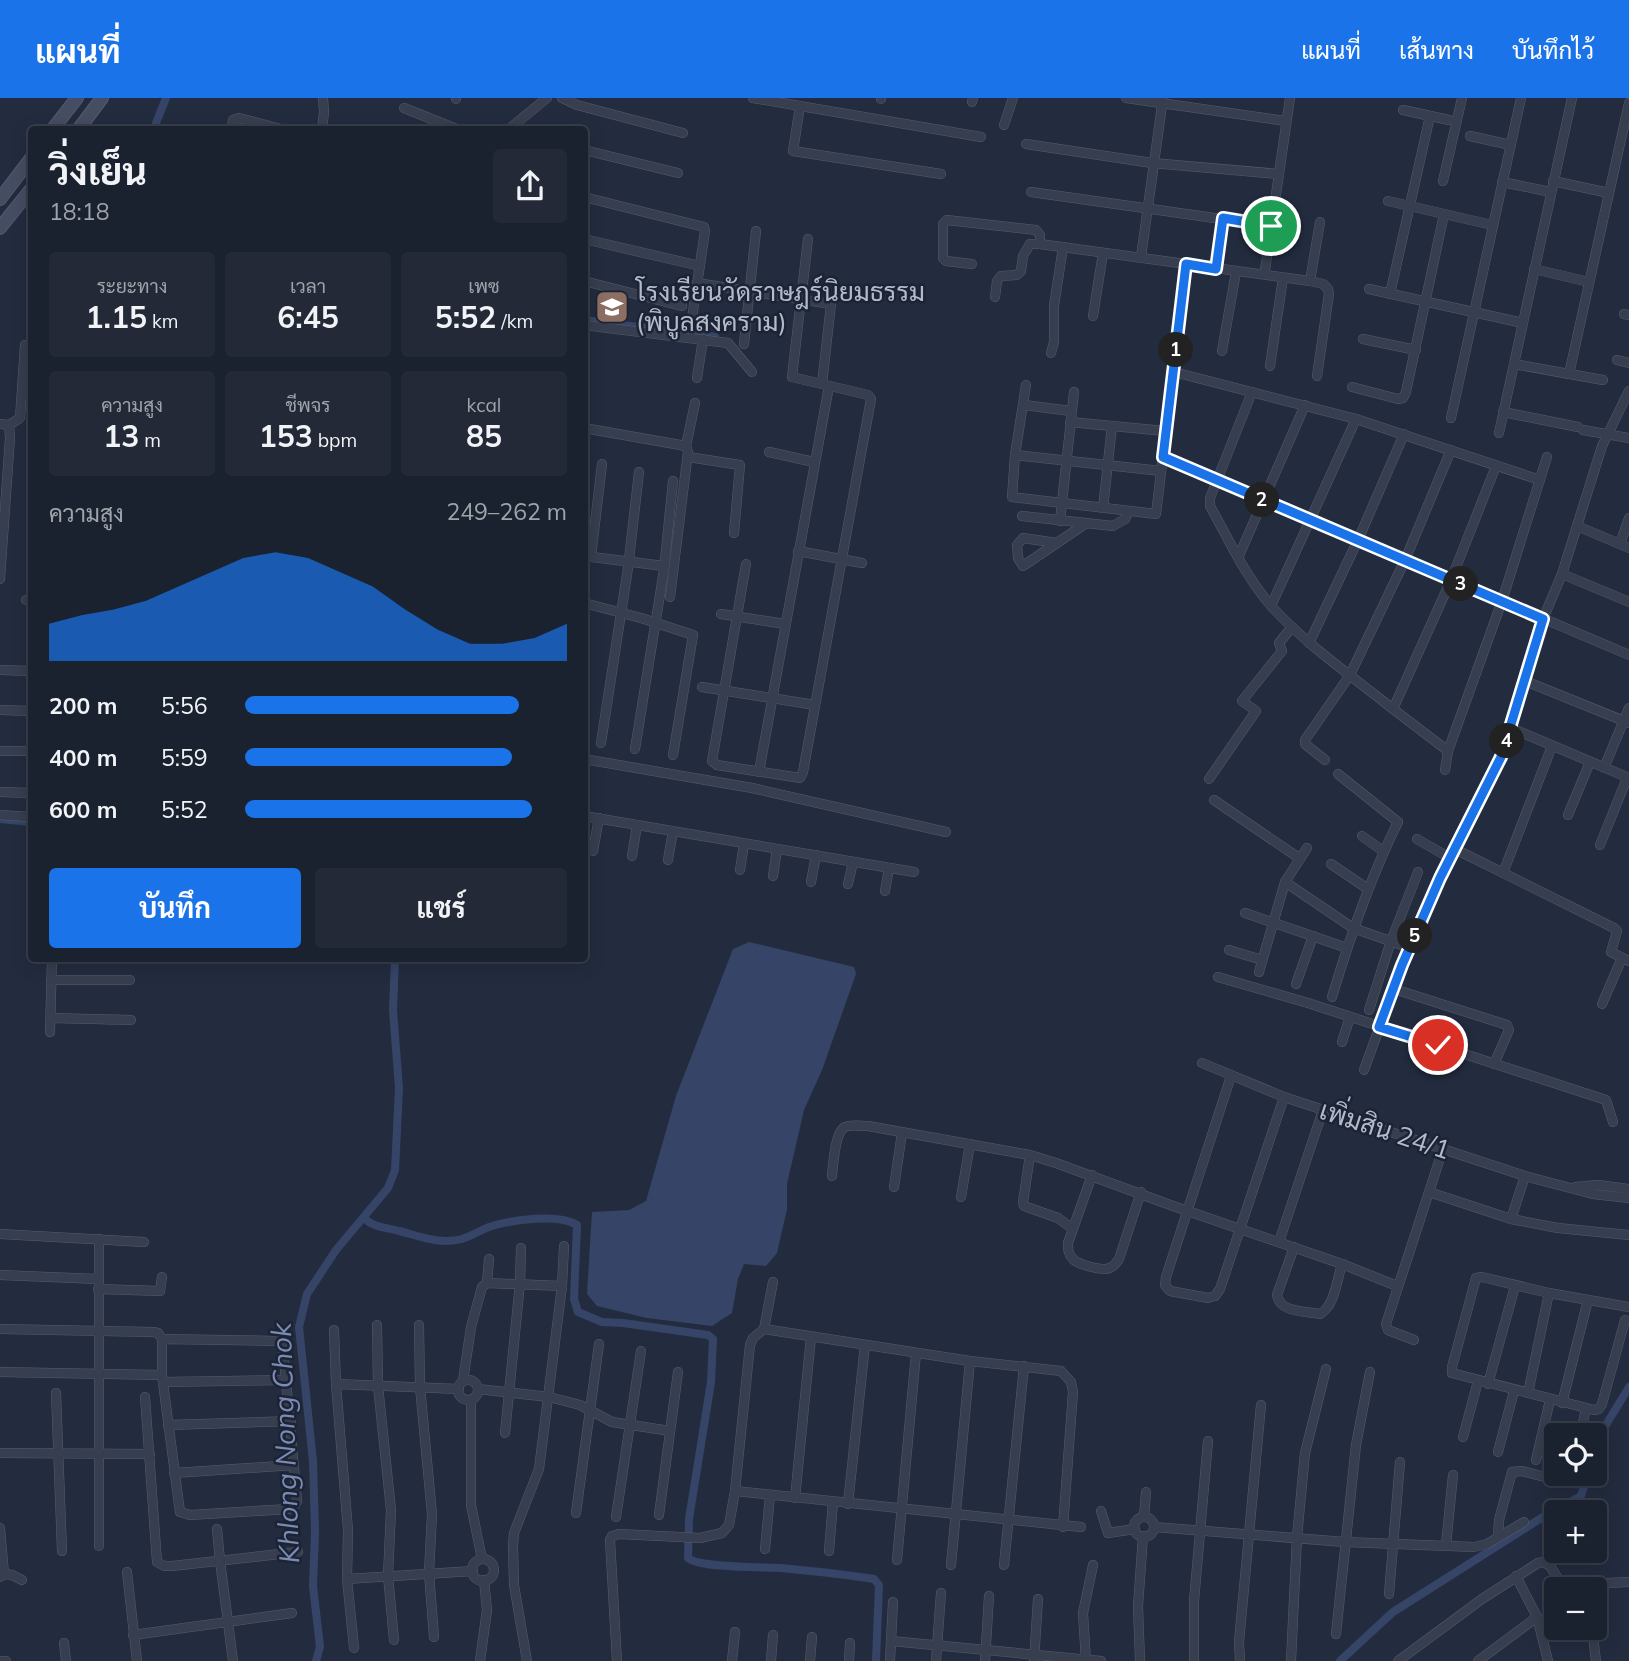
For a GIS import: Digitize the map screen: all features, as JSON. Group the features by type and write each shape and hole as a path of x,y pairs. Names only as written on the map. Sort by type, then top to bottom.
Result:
{"main road":[{"path":"55,126 77,98"},
{"path":"81,126 103,98"},
{"path":"0,199 28,162"},
{"path":"0,228 27,203"}],"street":[{"path":"322,126 323,98"},
{"path":"513,126 547,98"},
{"path":"562,98 577,105 683,133"},
{"path":"753,98 981,137"},
{"path":"1004,125 1013,98"},
{"path":"1126,98 1162,101 1286,121"},
{"path":"1265,270 1290,98"},
{"path":"1443,181 1462,98"},
{"path":"1499,433 1572,98"},
{"path":"1451,418 1511,145 1518,99"},
{"path":"1140,257 1162,101"},
{"path":"1569,374 1629,103"},
{"path":"800,106 793,152 941,174"},
{"path":"404,108 449,126"},
{"path":"1403,110 1449,120"},
{"path":"1390,294 1430,116"},
{"path":"232,126 233,120 239,118 270,126"},
{"path":"1470,136 1511,145"},
{"path":"1026,144 1152,163 1279,174"},
{"path":"588,151 678,173"},
{"path":"1553,181 1609,194"},
{"path":"1502,182 1551,192"},
{"path":"1031,192 1271,226"},
{"path":"588,198 704,228 691,325"},
{"path":"1388,201 1492,225"},
{"path":"1352,387 1403,398 1416,350 1444,214"},
{"path":"1216,269 1223,218"},
{"path":"972,264 946,261 943,258 943,224 947,220 1036,230 1040,234 1040,244"},
{"path":"1310,281 1320,222"},
{"path":"744,344 756,231"},
{"path":"746,564 712,763 800,778 871,400 868,395 791,375 808,239"},
{"path":"588,240 700,266"},
{"path":"995,297 997,281 1001,276 1017,275 1021,271 1026,249 1030,244 1323,284 1329,294 1317,376"},
{"path":"1051,353 1054,342 1054,306 1063,247"},
{"path":"1093,316 1103,253"},
{"path":"1026,384 1014,455 1012,498 1156,514 1186,264"},
{"path":"1534,269 1589,282"},
{"path":"1222,351 1236,272"},
{"path":"1270,366 1283,278"},
{"path":"588,282 682,306"},
{"path":"697,283 831,304 825,385 814,462 759,772"},
{"path":"1369,289 1523,323"},
{"path":"588,325 728,343 751,372"},
{"path":"1363,338 1416,350"},
{"path":"697,377 703,339"},
{"path":"0,579 4,424 20,418 25,345"},
{"path":"1617,360 1629,363"},
{"path":"1514,363 1603,380"},
{"path":"1174,372 1356,419 1540,480"},
{"path":"1364,1070 1410,948 1452,853 1490,781 1511,728 1543,619 1562,574 1606,435 1629,391"},
{"path":"1060,521 1074,392"},
{"path":"1252,392 1209,502 1238,558 1271,606 1309,643 1448,751"},
{"path":"670,597 688,457 686,446 695,403"},
{"path":"1024,405 1071,411"},
{"path":"1238,558 1305,405"},
{"path":"1503,412 1629,438"},
{"path":"1271,606 1356,419"},
{"path":"1070,422 1166,431"},
{"path":"1103,508 1112,426"},
{"path":"588,429 686,446"},
{"path":"1309,643 1404,434"},
{"path":"1325,760 1305,744 1305,740 1350,676 1405,560 1451,450"},
{"path":"769,452 814,462"},
{"path":"1014,455 1161,471"},
{"path":"688,457 740,465 734,533"},
{"path":"1163,457 1629,655"},
{"path":"1445,770 1448,751 1502,601 1547,457"},
{"path":"602,464 588,556 664,566"},
{"path":"1393,709 1451,580 1496,466"},
{"path":"601,743 629,561 639,472"},
{"path":"635,749 664,566 673,481"},
{"path":"1022,516 1113,526 1125,519 1129,511"},
{"path":"1577,526 1625,546 1629,518"},
{"path":"1057,543 1085,524"},
{"path":"798,551 862,563"},
{"path":"1562,574 1629,603"},
{"path":"588,604 693,635 673,755"},
{"path":"721,614 785,624"},
{"path":"1209,779 1256,710 1242,701 1282,651 1279,643 1292,627"},
{"path":"0,670 28,671"},
{"path":"1525,681 1627,722"},
{"path":"702,687 815,705"},
{"path":"1604,768 1627,722 1629,708"},
{"path":"0,710 28,711"},
{"path":"1511,728 1628,778 1600,845"},
{"path":"1503,873 1552,746"},
{"path":"0,751 28,751"},
{"path":"588,760 752,788 946,832"},
{"path":"1568,815 1590,762"},
{"path":"1332,997 1368,888 1398,821 1338,774"},
{"path":"0,792 28,793"},
{"path":"1214,800 1299,858"},
{"path":"0,815 28,817"},
{"path":"588,817 914,872"},
{"path":"593,851 599,818"},
{"path":"632,856 638,825"},
{"path":"668,860 673,831"},
{"path":"1362,836 1383,851"},
{"path":"1417,839 1503,873 1614,928 1617,931 1611,952 1626,959 1602,1004"},
{"path":"740,870 744,844"},
{"path":"1259,972 1285,882 1307,848"},
{"path":"773,876 777,849"},
{"path":"811,882 816,855"},
{"path":"848,884 853,862"},
{"path":"1331,864 1368,888"},
{"path":"885,891 889,868"},
{"path":"1369,1010 1391,941 1418,872"},
{"path":"1285,882 1353,928 1410,948"},
{"path":"1245,913 1347,948"},
{"path":"1297,984 1313,936"},
{"path":"1229,950 1262,960"},
{"path":"50,1032 52,962"},
{"path":"1217,977 1606,1100 1613,1122"},
{"path":"51,980 130,980"},
{"path":"1394,989 1507,1025 1509,1030 1494,1064"},
{"path":"1342,1042 1350,1017"},
{"path":"51,1018 131,1020"},
{"name":"เพิ่มสิน 24/1","path":"1202,1063 1284,1097 1525,1176 1593,1194 1629,1198"},
{"path":"1231,1076 1166,1277 1166,1285 1170,1291 1208,1298 1215,1296 1241,1229 1284,1097"},
{"path":"1279,1242 1323,1110"},
{"path":"832,1176 838,1133 850,1125 1030,1155 1141,1192 1397,1286"},
{"path":"894,1187 902,1133"},
{"path":"961,1197 970,1144"},
{"path":"1414,1340 1385,1328 1443,1149"},
{"path":"1030,1155 1024,1206 1058,1218 1073,1229"},
{"path":"1092,1175 1068,1243 1068,1252 1078,1263 1107,1269 1114,1266 1119,1259 1141,1192"},
{"path":"1511,1219 1525,1176"},
{"name":"เพิ่มสิน 24/1","path":"1570,1188 1598,1185 1629,1189"},
{"path":"1429,1192 1511,1219 1558,1228 1629,1235"},
{"path":"0,1234 144,1242"},
{"path":"99,1239 99,1546"},
{"path":"527,1661 514,1585 514,1533 539,1469 562,1286 564,1246"},
{"path":"1294,1247 1277,1295 1283,1307 1320,1314 1325,1312 1342,1264"},
{"path":"505,1433 521,1248"},
{"path":"471,1400 462,1398 461,1385 478,1293 486,1283 489,1259"},
{"path":"0,1275 160,1291 162,1277"},
{"path":"1625,1320 1599,1409 1586,1409 1452,1373 1476,1278 1629,1307"},
{"path":"617,1661 609,1545 612,1536 619,1534 700,1538 722,1533 731,1516 735,1492 750,1345 753,1338 764,1329 773,1282"},
{"path":"486,1283 562,1286"},
{"path":"1488,1384 1515,1286"},
{"path":"1528,1394 1549,1293"},
{"path":"1562,1403 1588,1300"},
{"path":"377,1325 377,1386 391,1510 388,1576 394,1640"},
{"path":"419,1325 420,1387 432,1514 429,1573 434,1637"},
{"path":"0,1329 158,1333 162,1339 162,1378 178,1508 184,1515 190,1515 293,1507 297,1501 295,1465 283,1348 279,1341 162,1339"},
{"path":"764,1329 970,1361 1061,1371 1071,1382 1073,1391 1063,1527"},
{"path":"334,1330 348,1530 347,1578 354,1648"},
{"path":"795,1498 811,1337"},
{"path":"576,1513 599,1344"},
{"path":"848,1504 864,1345"},
{"path":"616,1517 641,1351"},
{"path":"897,1560 916,1353"},
{"path":"951,1564 970,1361"},
{"path":"1004,1565 1024,1366"},
{"path":"1291,1661 1297,1537 1305,1453 1326,1369"},
{"path":"0,1372 97,1372 162,1378 286,1380"},
{"path":"659,1515 678,1372"},
{"path":"1336,1634 1356,1445 1370,1372"},
{"path":"336,1384 420,1387 461,1385 474,1381 478,1389 477,1395 471,1400"},
{"path":"1463,1437 1478,1381"},
{"path":"478,1389 549,1396 580,1405 605,1420 670,1431"},
{"path":"1498,1452 1514,1391"},
{"path":"56,1393 62,1551"},
{"path":"145,1397 157,1562 172,1566 298,1552"},
{"path":"471,1400 471,1505 482,1559"},
{"path":"1536,1461 1550,1400"},
{"path":"1240,1661 1239,1642 1261,1405"},
{"path":"1583,1423 1586,1409"},
{"path":"168,1425 290,1421"},
{"path":"1194,1661 1194,1601 1208,1441"},
{"path":"0,1453 150,1454"},
{"path":"1389,1594 1401,1462"},
{"path":"174,1474 295,1465"},
{"path":"1498,1537 1499,1520 1512,1472 1544,1477"},
{"path":"1446,1545 1453,1475"},
{"path":"735,1492 1081,1527"},
{"path":"1144,1517 1146,1492"},
{"path":"765,1549 770,1496"},
{"path":"829,1551 834,1502"},
{"path":"1101,1511 1108,1532 1135,1529"},
{"path":"1144,1517 1151,1520 1154,1527 1151,1534 1143,1536 1135,1529 1137,1520 1144,1517"},
{"path":"1154,1527 1345,1542 1481,1546 1524,1522"},
{"path":"0,1528 2,1576 12,1575 22,1580"},
{"path":"218,1529 219,1561 233,1661"},
{"path":"1140,1661 1138,1606 1143,1536"},
{"path":"472,1571 477,1561 482,1559 491,1562 494,1571 484,1580"},
{"path":"1398,1661 1516,1576 1544,1562 1557,1577"},
{"path":"1086,1660 1083,1613 1093,1565"},
{"path":"347,1578 472,1571"},
{"path":"472,1571 475,1576 484,1580"},
{"path":"127,1572 136,1661"},
{"path":"1516,1576 1537,1617 1548,1661"},
{"path":"480,1661 486,1610 484,1580"},
{"path":"1607,1584 1629,1582"},
{"path":"936,1661 941,1593"},
{"path":"985,1661 989,1596"},
{"path":"1035,1657 1038,1599"},
{"path":"890,1661 893,1602"},
{"path":"133,1635 292,1613"},
{"path":"1478,1661 1537,1617"},
{"path":"732,1661 735,1632"},
{"path":"771,1661 773,1635"},
{"path":"810,1661 812,1637"},
{"path":"1593,1640 1596,1661"},
{"path":"891,1642 1101,1661"},
{"path":"64,1643 66,1661"},
{"path":"849,1661 850,1643"},
{"path":"0,1661 6,1661"}],"water":[{"path":"749,942 854,967 856,974 822,1070 804,1110 787,1184 787,1209 777,1253 766,1266 744,1264 738,1279 732,1313 712,1326 647,1318 597,1306 587,1294 592,1212 629,1210 646,1201 676,1096 733,949"}],"waterway":[{"name":"Khlong Nong Chok","path":"156,126 166,98"},
{"path":"588,321 715,337"},
{"path":"0,819 28,822"},
{"name":"Khlong Nong Chok","path":"316,1661 320,1647 313,1586 313,1461 299,1327 307,1294 336,1250 388,1188 395,1170 399,1088 393,1010 395,962"},
{"path":"364,1218 380,1227 446,1241 462,1239 488,1227 511,1222 547,1218 569,1221 577,1225 574,1299 578,1312 602,1322 708,1335 713,1339 711,1382 689,1519 688,1558 705,1564 781,1568 874,1579 879,1585 876,1661"},
{"path":"1607,1423 1629,1387"},
{"path":"1340,1661 1393,1612 1581,1496 1584,1486"}],"place":[{"name":"โรงเรียนวัดราษฎร์นิยมธรรม (พิบูลสงคราม)","path":"612,307"}],"route":[{"path":"1271,226 1223,218 1216,269 1186,264 1163,457 1543,619 1501,757 1440,878 1402,965 1379,1027 1438,1045"}]}
